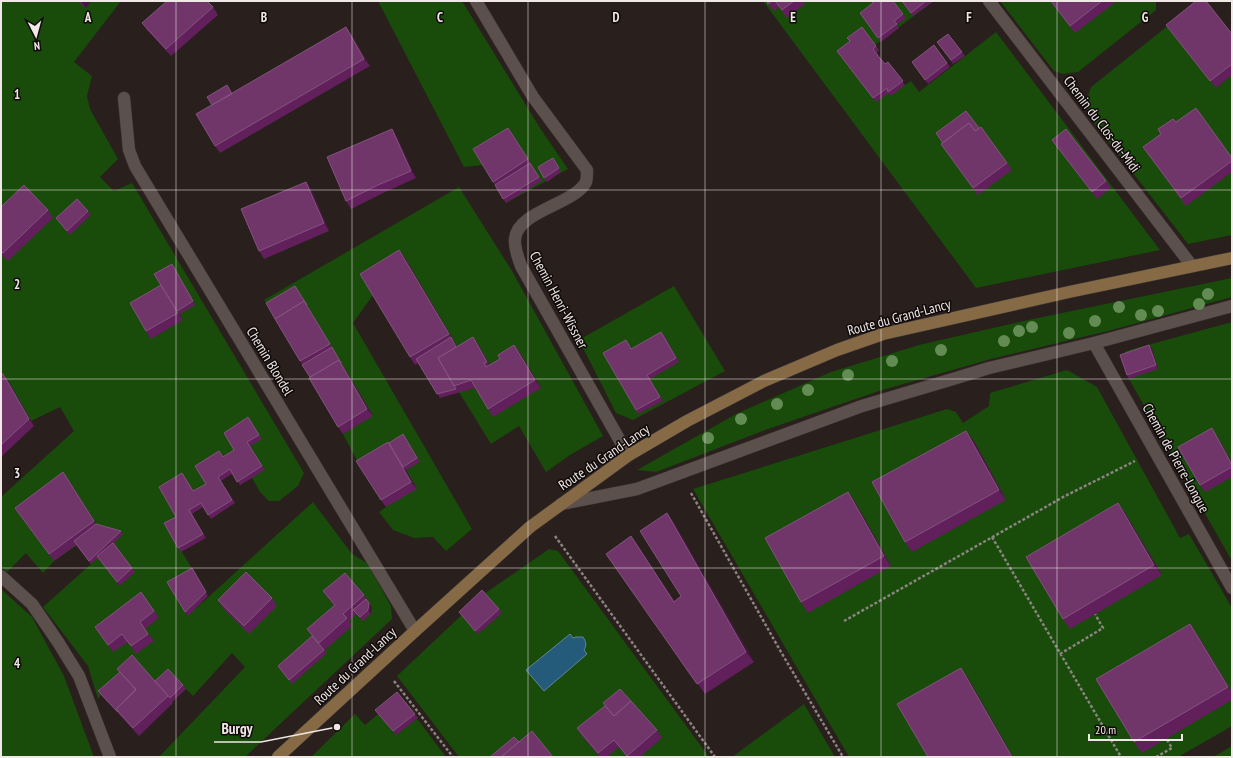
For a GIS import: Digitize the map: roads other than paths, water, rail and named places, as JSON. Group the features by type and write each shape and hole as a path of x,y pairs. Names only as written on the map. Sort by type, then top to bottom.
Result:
{"street":[{"name":"Chemin Henri-Wissner","path":"476,1 533,97 587,170 586,181 579,191 521,224 515,237 515,248 521,266 618,439 629,455"},
{"name":"Chemin du Clos-du-Midi","path":"989,1 1192,266"},
{"name":"Chemin Blondel","path":"124,98 129,150 135,166 415,631"},
{"name":"Route du Grand-Lancy","path":"278,757 492,560 542,518 629,455 687,421 764,381 837,350 883,334 1039,298 1232,258"},
{"name":"Route du Grand-Lancy","path":"561,504 638,489 862,406 989,368 1094,343 1232,306"},
{"name":"Chemin de Pierre-Longue","path":"1094,343 1232,588"},
{"path":"1,576 32,604 79,676 110,757"}],"water":[{"path":"570,634 573,638 583,637 586,644 584,650 587,654 544,691 526,670"}],"place":[{"name":"Burgy","path":"337,727"}]}
